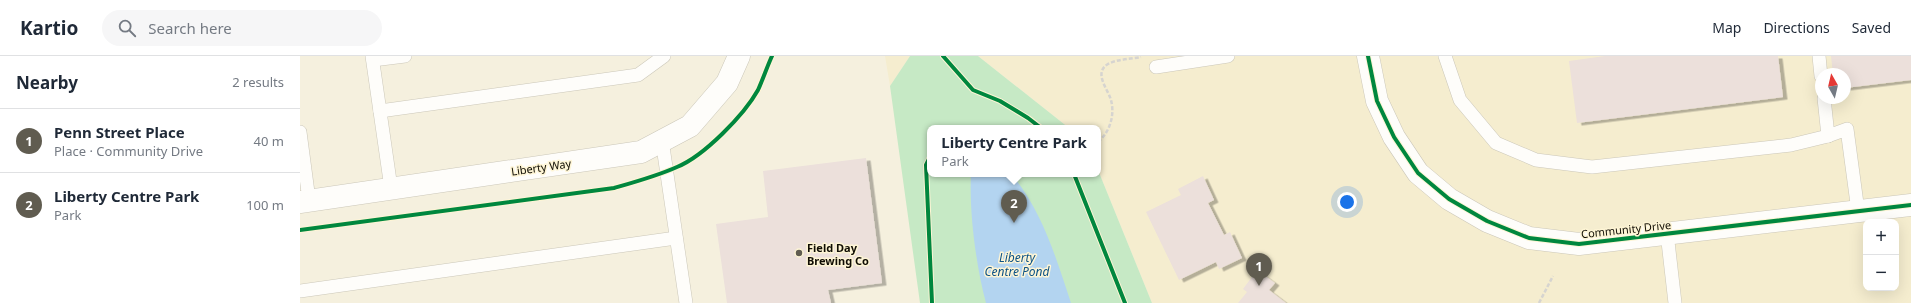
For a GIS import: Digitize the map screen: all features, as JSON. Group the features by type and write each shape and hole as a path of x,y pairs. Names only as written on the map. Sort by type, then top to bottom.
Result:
{"street":[{"name":"Liberty Way","path":"305,201 641,152 690,126 727,83 738,56"},
{"name":"Community Drive","path":"1368,56 1378,101 1394,137 1418,173 1449,199 1487,221 1529,238 1579,244 1911,205"}],"lane":[{"path":"391,188 373,58 405,56"},
{"path":"380,111 638,75 664,56"},
{"path":"1156,66 1228,56"},
{"path":"1445,56 1460,100 1496,143 1536,160 1592,167 1791,145 1828,136 1847,129 1858,211"},
{"path":"1818,56 1820,68"},
{"path":"1825,104 1828,136"},
{"path":"300,132 305,201"},
{"path":"662,140 686,303"},
{"path":"1667,233 1675,303"},
{"path":"300,291 676,238"}],"path":[{"path":"1101,138 1111,123 1112,113 1111,101 1103,85 1101,75 1104,67 1109,63 1148,56"},
{"path":"1539,303 1553,276"}],"shaded area":[{"path":"885,56 910,56 890,86"},
{"path":"978,56 1911,56 1911,303 1152,303 1101,177 1101,125 1065,125"}],"green space":[{"path":"910,56 978,56 1065,125 927,125 927,177 1101,177 1152,303 920,303 890,86"}],"water":[{"name":"Liberty Centre Pond","path":"971,177 1013,177 1022,188 1040,219 1054,252 1071,303 986,303 979,273 974,239"}],"building":[{"path":"1605,56 1778,56 1783,97 1577,123 1569,61"},
{"path":"1831,56 1911,56 1911,80 1851,87 1851,68 1832,68"},
{"name":"Field Day Brewing Co","path":"866,158 882,283 828,290 831,303 727,303 716,224 768,217 763,171"},
{"path":"1203,176 1214,200 1208,203 1224,235 1230,232 1242,258 1219,269 1216,262 1179,280 1146,212 1181,195 1178,189"},
{"path":"1257,270 1275,283 1269,290 1286,303 1238,303 1247,292 1243,289"}],"cycle path":[{"path":"300,230 614,188 646,179 688,162 722,134 752,100 758,90 772,56"},
{"path":"943,56 973,90 1000,101 1037,125"},
{"path":"1368,56 1377,101 1394,137 1418,173 1449,199 1487,221 1529,238 1579,244 1911,205"},
{"path":"927,163 932,303"},
{"path":"1075,177 1125,303"}],"place":[{"name":"Liberty Centre Park","path":"1014,223"},
{"name":"Field Day Brewing Co","path":"799,253"},
{"name":"Penn Street Place","path":"1259,286"}]}
